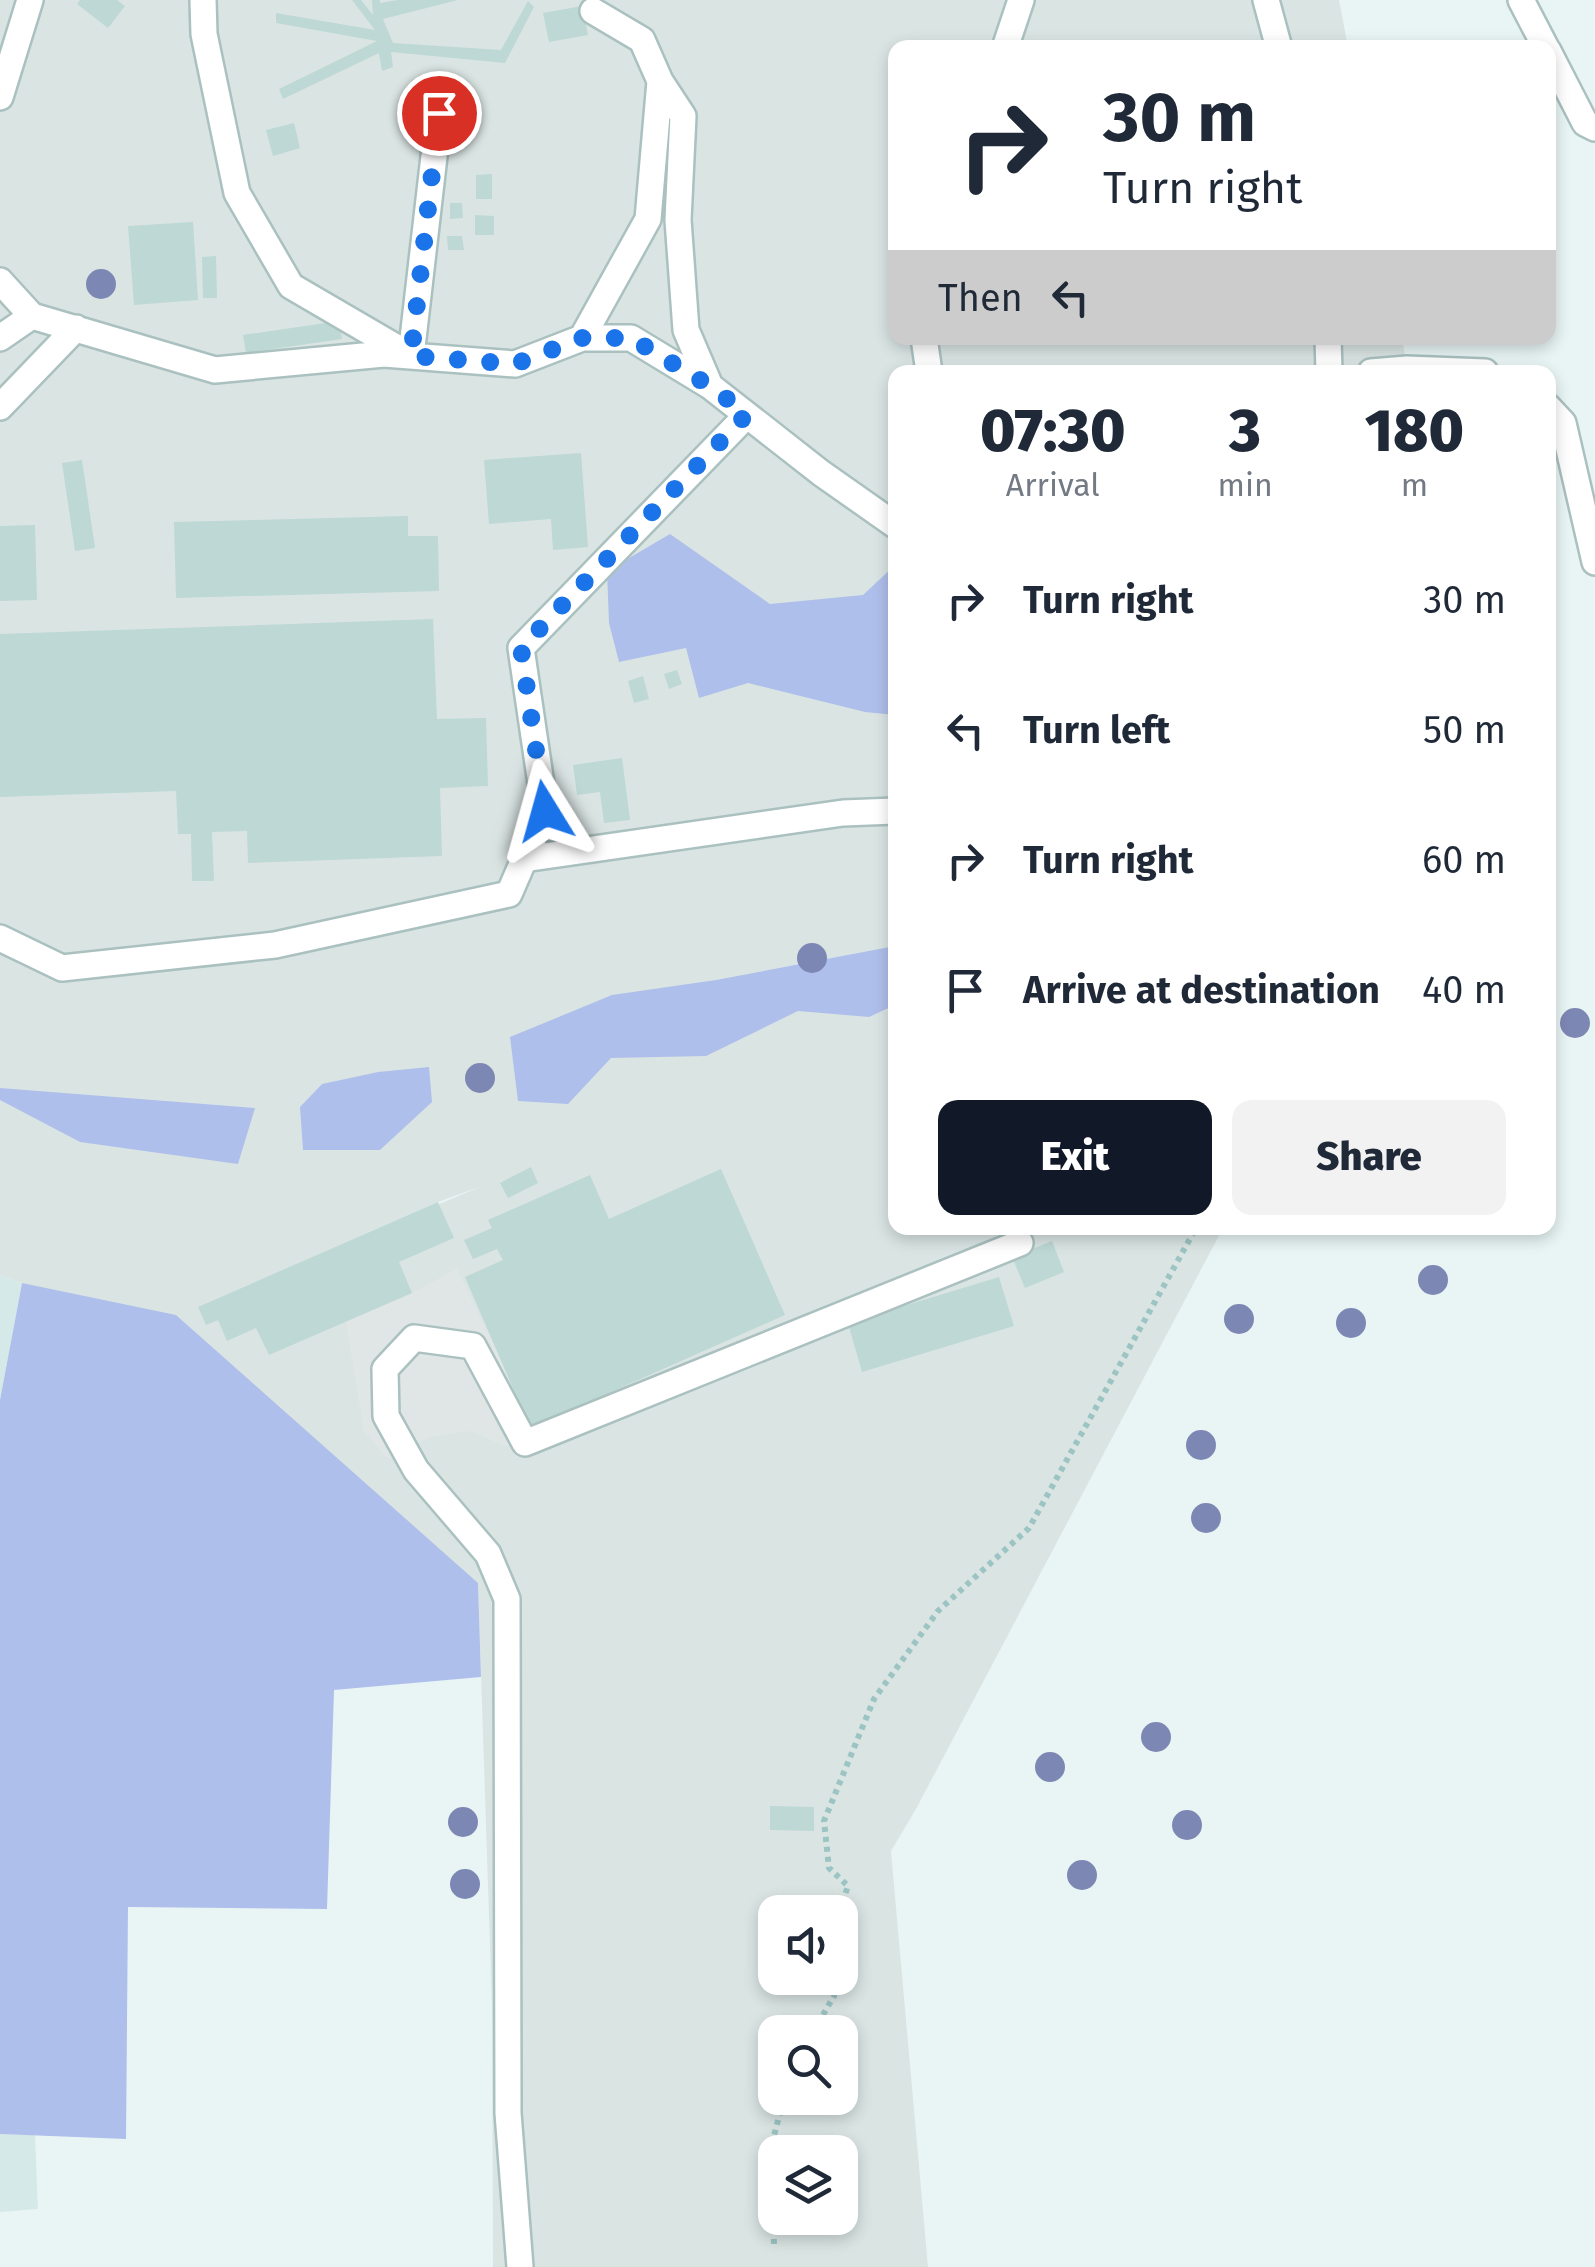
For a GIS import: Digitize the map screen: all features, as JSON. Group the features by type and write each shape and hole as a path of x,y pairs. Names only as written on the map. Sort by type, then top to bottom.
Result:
{"lane":[{"path":"0,97 30,0"},
{"path":"203,0 204,34 237,193 291,286 411,356"},
{"path":"1007,40 1021,0"},
{"path":"1266,0 1278,40"},
{"path":"1521,0 1542,40"},
{"path":"592,12 642,40 660,81 683,116 678,220 686,330 710,386"},
{"path":"1556,66 1586,123 1595,128"},
{"path":"582,338 648,219 660,81"},
{"path":"411,356 439,113"},
{"path":"0,280 32,316 215,370 384,354 515,364 582,338 631,338 710,386 888,521"},
{"path":"0,338 32,316"},
{"path":"0,407 76,328"},
{"path":"0,938 62,968 275,945 510,894 545,811 521,648 747,414"},
{"path":"1556,416 1563,424 1595,562"},
{"path":"524,859 843,813 888,812"},
{"path":"520,2267 508,2113 507,1599 488,1554 416,1470 386,1416 385,1370 414,1338 473,1346 525,1443 1020,1244"}],"path":[{"path":"845,1895 848,1886 830,1868 824,1821 874,1699 938,1611 1029,1528 1192,1235"},
{"path":"774,2244 771,2147 779,2115"}],"shaded area":[{"path":"0,0 1339,0 1347,40 888,40 888,345 1403,345 1407,365 888,365 888,1009 882,1012 888,1010 888,1235 1219,1235 891,1851 928,2267 493,2267 492,2007 478,1583 22,1283 0,1275","holes":["482,1186 315,1256 438,1202"]},
{"path":"670,534 770,604 863,595 888,572 888,714 748,683 699,698 686,648 619,662 609,623 607,571"},
{"path":"888,947 888,1008 869,1017 798,1011 706,1056 611,1058 568,1104 518,1101 510,1037 612,995"},
{"path":"429,1067 432,1102 380,1150 303,1150 300,1107 322,1084 378,1072"},
{"path":"0,1088 255,1108 238,1164 80,1142 0,1100"},
{"path":"457,1269 538,1437 505,1446 470,1431 429,1437 388,1459 364,1431 346,1322"},
{"path":"0,1275 22,1283 0,1400"},
{"path":"22,1283 176,1315 478,1583 481,1677 334,1690 327,1909 128,1907 126,2139 0,2134 0,1400"},
{"path":"0,2134 35,2135 38,2209 0,2212"}],"building":[{"path":"80,0 117,0 125,6 108,28 77,4"},
{"path":"352,0 361,0 373,15 372,0 458,0 383,19 393,43 501,50 528,1 534,7 505,63 391,52 393,67 382,71 379,53 283,99 279,89 377,41 276,23 276,13 375,30"},
{"path":"582,6 588,35 549,42 543,13"},
{"path":"294,123 300,148 273,156 266,130"},
{"path":"492,174 492,199 476,199 476,175"},
{"path":"450,203 462,203 463,218 450,219"},
{"path":"475,215 494,216 494,235 475,235"},
{"path":"193,222 198,300 134,305 128,226"},
{"path":"447,236 462,236 464,250 448,250"},
{"path":"216,256 217,298 203,298 202,257"},
{"path":"339,321 342,339 246,353 243,335"},
{"path":"581,453 588,547 553,550 551,519 489,524 484,460"},
{"path":"82,460 95,548 75,551 62,463"},
{"path":"408,516 408,536 438,536 439,591 176,598 174,522"},
{"path":"35,525 37,600 0,601 0,526"},
{"path":"433,619 437,719 486,718 488,786 440,788 442,856 248,863 247,831 212,832 214,881 192,881 191,834 178,834 176,791 0,797 0,634"},
{"path":"677,670 682,684 669,689 664,674"},
{"path":"643,676 649,699 634,703 628,681"},
{"path":"622,758 630,820 604,823 600,792 577,795 573,765"},
{"path":"531,1167 538,1183 508,1198 500,1183"},
{"path":"721,1169 785,1315 530,1428 465,1277 503,1260 497,1249 473,1259 464,1240 492,1228 488,1220 590,1175 609,1219"},
{"path":"438,1202 454,1238 399,1262 412,1293 269,1355 256,1328 227,1341 218,1320 206,1325 198,1307"},
{"path":"1052,1241 1064,1272 1025,1288 1012,1257"},
{"path":"999,1277 1014,1326 862,1372 848,1323"},
{"path":"770,1806 814,1807 814,1831 770,1830"}],"route":[{"path":"439,113 411,356 515,364 582,338 631,338 710,386 747,414 521,648 545,811"}]}
